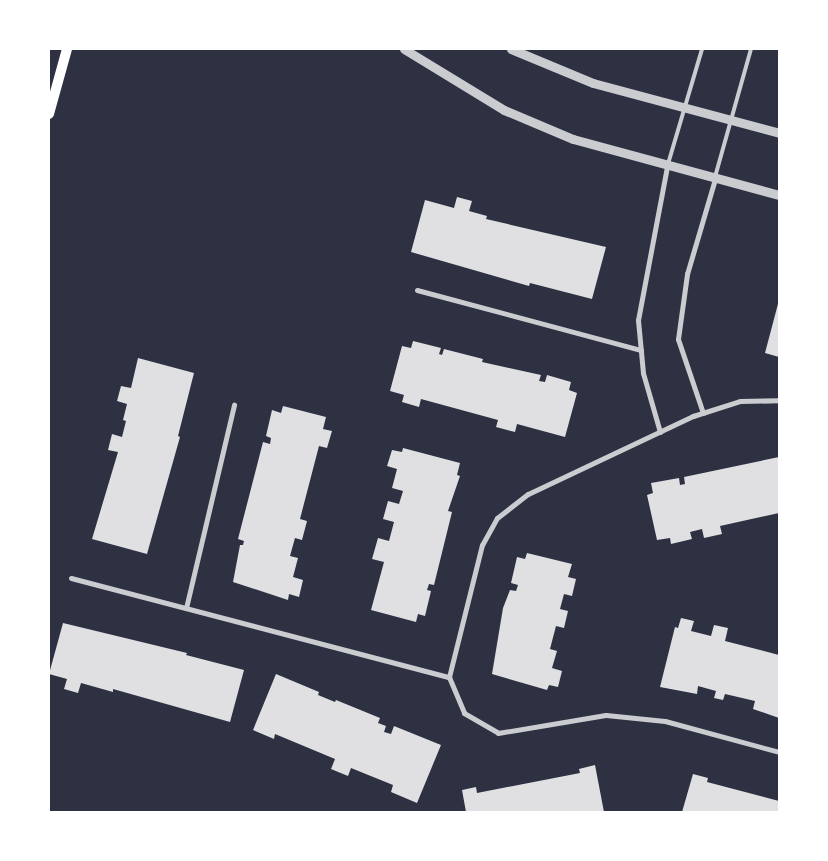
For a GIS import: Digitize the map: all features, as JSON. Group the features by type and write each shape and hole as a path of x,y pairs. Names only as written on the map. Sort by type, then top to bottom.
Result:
{"main road":[{"path":"49,114 66,49"}],"street":[{"path":"404,49 504,110 573,139 668,167 779,195"},
{"path":"511,49 594,83 779,133"},
{"path":"660,432 643,373 638,320 668,167"},
{"path":"702,413 678,339 686,274 715,179"},
{"path":"417,290 641,350"},
{"path":"779,400 740,400 702,413 528,494 498,518 482,544 449,677 464,713 498,733 606,715 665,721 779,752"},
{"path":"186,608 234,405"},
{"path":"71,578 449,677"}],"lane":[{"path":"668,167 702,49"},
{"path":"715,179 751,49"}],"building":[{"path":"457,197 472,201 469,211 487,216 486,219 606,247 592,299 530,283 529,286 411,252 425,200 454,208"},
{"path":"779,300 779,357 765,353"},
{"path":"413,341 441,348 439,354 442,355 444,349 483,359 482,362 541,375 539,381 545,382 547,375 571,382 569,390 577,393 565,437 517,424 515,432 496,427 498,420 421,399 419,407 402,402 404,395 390,391 402,346 411,348"},
{"path":"138,358 194,373 178,436 180,437 147,554 92,539 118,452 108,450 112,434 122,437 126,421 123,420 127,404 117,401 121,386 131,388"},
{"path":"283,406 326,417 323,429 332,431 327,448 319,446 300,519 307,521 302,540 295,538 290,556 298,558 293,577 303,580 299,597 289,594 288,600 233,582 240,545 243,545 244,541 238,539 263,442 270,444 271,438 266,436 272,410 281,413"},
{"path":"403,448 460,463 457,475 460,476 448,511 452,512 434,585 429,584 427,590 431,591 425,616 418,614 416,622 371,610 384,562 372,559 378,538 389,541 394,522 383,519 388,501 399,504 403,491 392,488 397,469 387,466 392,450 402,452"},
{"path":"779,457 779,513 720,526 722,534 704,538 702,529 690,532 692,539 671,544 670,538 657,540 647,495 653,493 651,483 679,478 680,485 685,484 684,477"},
{"path":"527,553 572,564 568,577 576,579 572,596 564,594 560,609 568,611 564,628 556,626 550,649 557,651 552,668 562,671 558,687 549,685 547,690 492,674 503,608 510,590 516,591 518,585 511,583 517,557 525,559"},
{"path":"681,618 694,621 691,631 711,636 714,625 728,628 725,641 779,655 779,718 753,709 755,701 725,694 723,700 714,698 716,691 698,686 697,694 660,687 675,627 678,628"},
{"path":"63,623 187,653 186,655 244,670 230,722 113,689 113,692 81,683 78,693 64,689 67,679 49,674"},
{"path":"276,674 319,692 318,695 335,702 336,700 380,718 378,723 386,726 384,732 391,734 394,726 441,745 417,803 391,792 393,785 351,768 348,776 331,769 335,759 275,734 274,739 253,730"},
{"path":"595,765 604,812 466,812 462,790 476,787 477,793 580,773 579,769"},
{"path":"693,774 708,778 707,782 779,801 779,812 682,812"}]}
